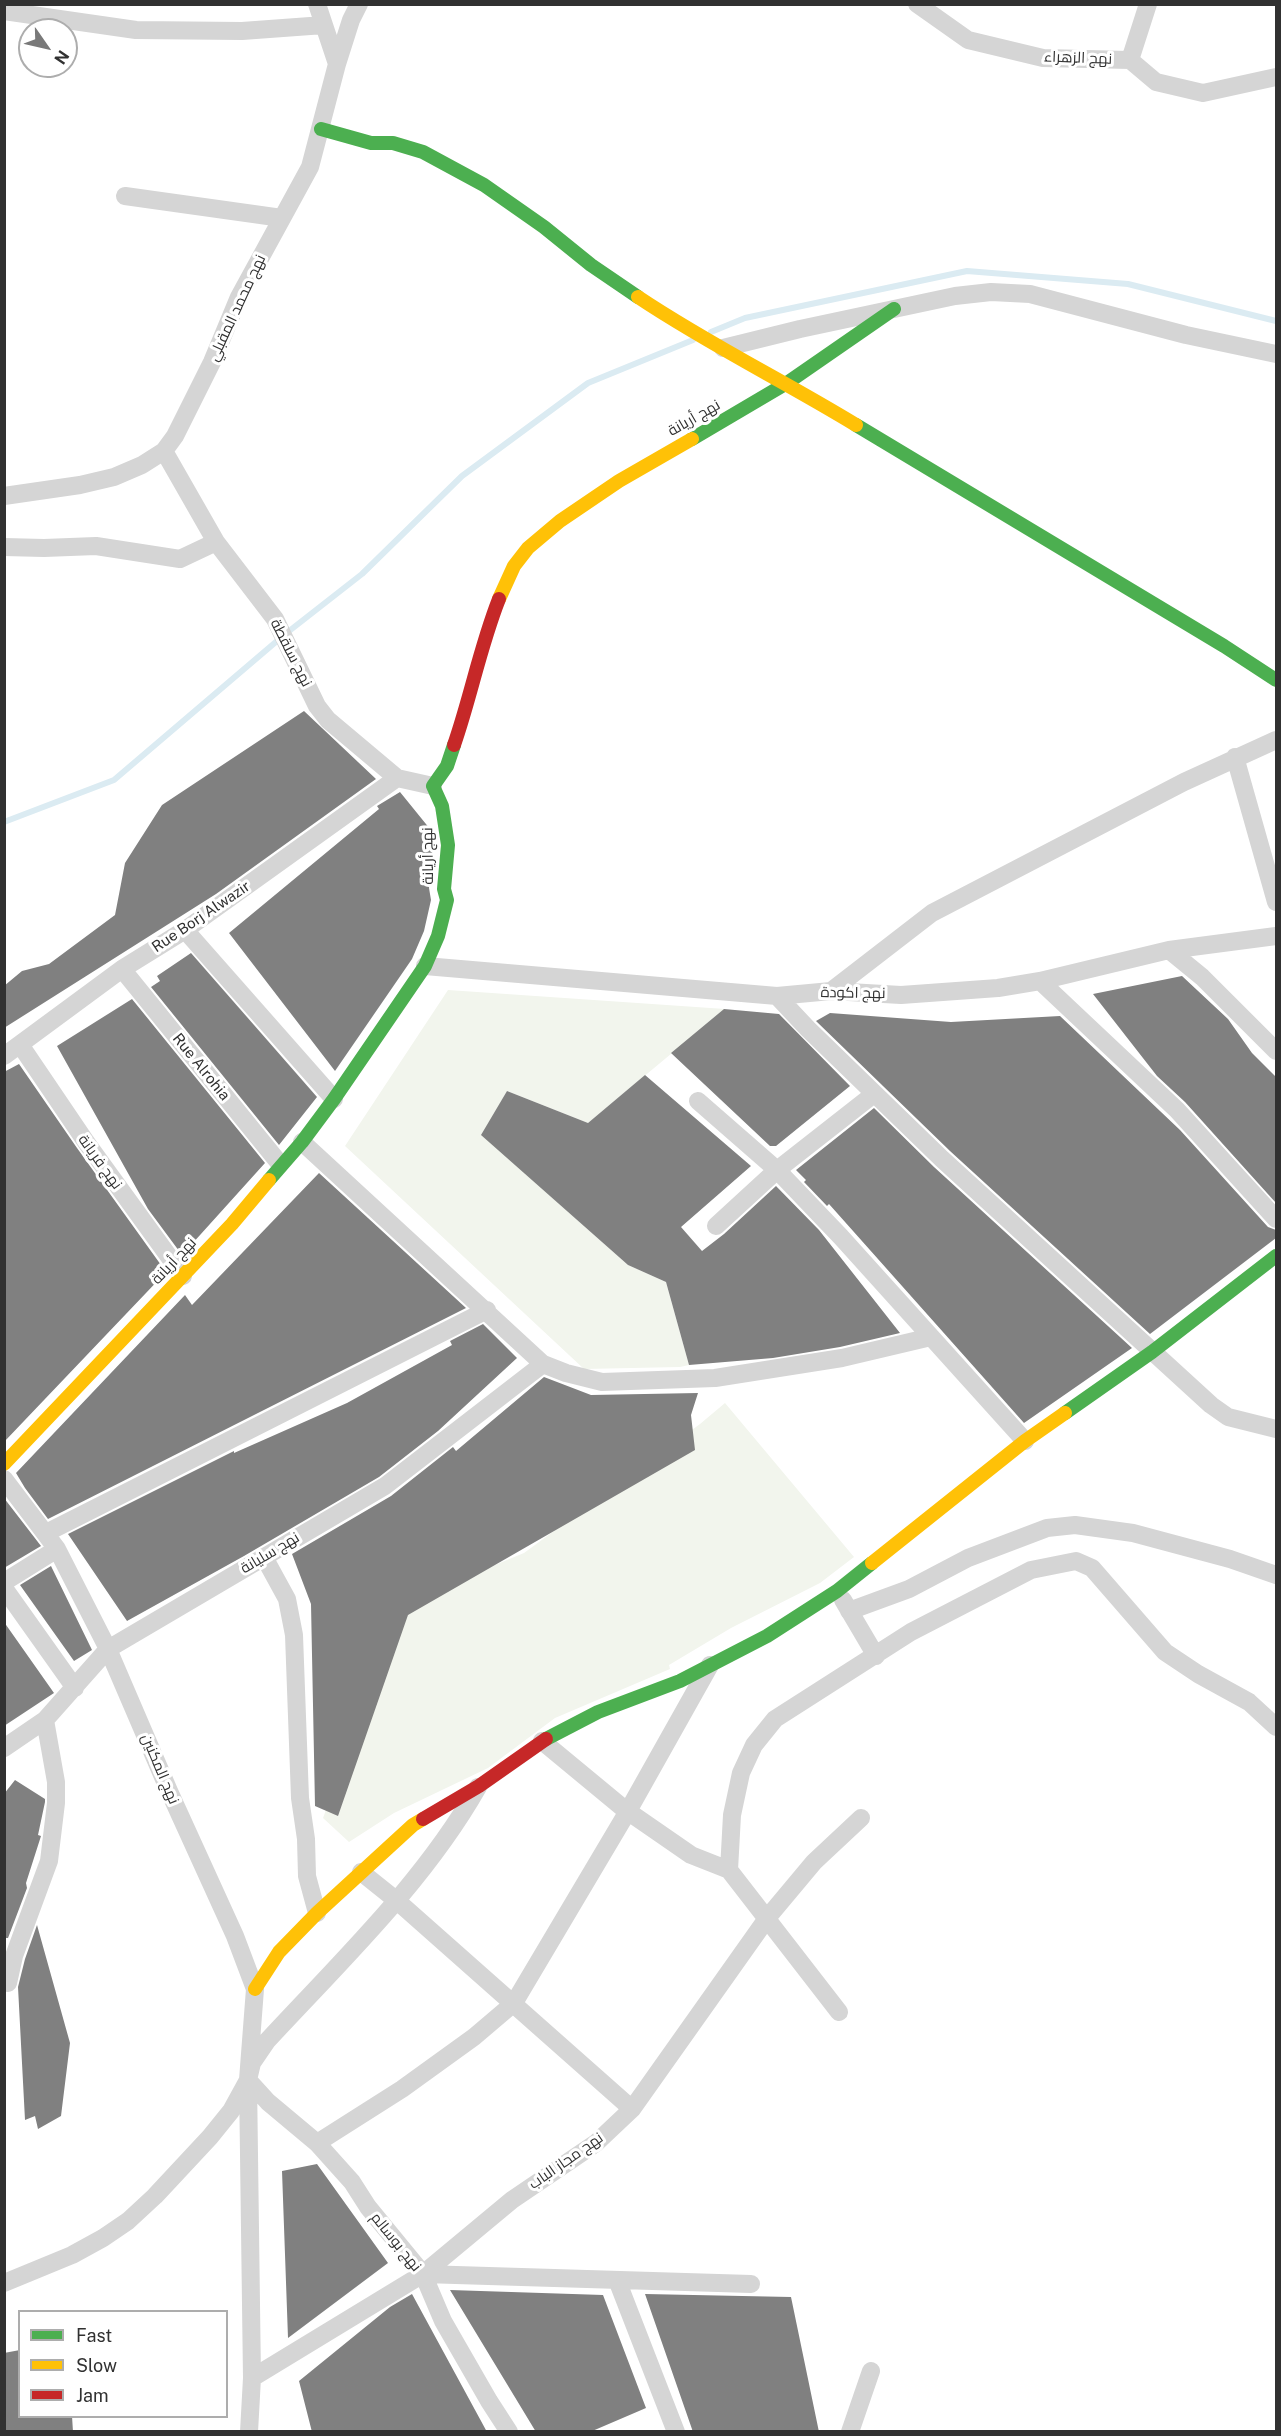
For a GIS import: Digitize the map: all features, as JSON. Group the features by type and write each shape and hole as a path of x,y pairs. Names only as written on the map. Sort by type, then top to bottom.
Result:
{"street":[{"path":"317,4 337,64"},
{"name":"نهج محمد المقبلي","path":"4,496 80,485 114,477 142,465 164,451 189,410 239,297 310,167 337,64 358,4"},
{"name":"نهج الزهراء","path":"917,4 968,40 1043,58 1130,60 1156,82 1203,93 1276,76"},
{"path":"1130,60 1148,4"},
{"path":"4,11 136,30 242,31 324,26"},
{"path":"321,129 372,143 393,143 423,152 484,185 640,300 787,383 1224,646 1276,680"},
{"path":"125,196 282,218"},
{"path":"723,348 955,296 991,292 1030,294 1186,335 1276,354"},
{"name":"نهج أريانة","path":"4,1464 232,1224 280,1164 302,1142 425,966 438,936 447,900 444,889 447,845 442,806 433,786 447,766 468,704 483,639 514,566 528,548 560,521 619,481 787,383 894,309"},
{"name":"نهج سلقطة","path":"164,451 216,542 275,619 317,706 328,720 398,778 433,786"},
{"path":"4,547 96,546 180,559 216,542"},
{"path":"831,991 932,913 1235,757 1276,740"},
{"path":"1235,757 1276,902"},
{"name":"Rue Borj Alwazir","path":"4,1056 21,1046 122,969 184,930 398,778"},
{"path":"184,930 334,1099"},
{"name":"نهج اكودة","path":"425,966 777,996 831,991 901,994 954,992 1040,981 1169,950 1276,936"},
{"path":"1169,950 1202,977 1276,1051"},
{"name":"Rue Alrohia","path":"122,969 280,1164"},
{"path":"1040,981 1177,1110 1276,1219"},
{"path":"777,996 874,1094 1211,1405 1228,1417 1276,1429"},
{"name":"نهج فريانة","path":"21,1046 86,1142 183,1276"},
{"path":"716,1226 777,1170 874,1094"},
{"path":"698,1101 777,1170 841,1237 1025,1442"},
{"path":"302,1142 543,1364 566,1373 602,1382 715,1378 842,1358 931,1337"},
{"path":"255,1989 279,1952 317,1913 413,1825 479,1786 542,1741 598,1712 680,1681 767,1636 837,1591 1025,1442 1152,1352 1276,1256"},
{"path":"46,1533 487,1310"},
{"name":"نهج سليانة","path":"11,1744 45,1720 108,1649 385,1486 543,1364"},
{"name":"نهج المكنين","path":"4,1479 57,1550 108,1649 235,1936 255,1989 248,2080 252,2378 249,2432"},
{"path":"849,1611 909,1589 968,1558 1047,1528 1075,1525 1133,1533 1230,1559 1276,1575"},
{"path":"4,1582 57,1550"},
{"path":"264,1557 287,1599 294,1635 300,1797 306,1839 307,1876 317,1913"},
{"path":"729,1870 732,1815 741,1773 754,1745 775,1719 911,1632 1031,1570 1076,1561 1092,1568 1166,1652 1198,1674 1250,1702 1276,1727"},
{"path":"4,1588 75,1688"},
{"path":"837,1591 876,1656"},
{"path":"317,2143 402,2088 474,2037 514,2003 628,1811 710,1665"},
{"path":"8,1983 14,1956 49,1861 56,1803 56,1782 45,1720"},
{"path":"542,1741 598,1789 691,1855 729,1870 768,1917 839,2012"},
{"path":"4,1763 11,1744"},
{"path":"4,2283 72,2256 128,2221 155,2196 210,2137 231,2110 248,2080 252,2062 267,2041 396,1900 457,1825 479,1786"},
{"name":"نهج مجاز الباب","path":"252,2378 423,2274 512,2200 596,2143 632,2109 768,1917 814,1862 861,1818"},
{"path":"361,1872 514,2003 632,2109"},
{"name":"نهج بوسالم","path":"248,2080 268,2102 317,2143 352,2182 368,2207 423,2274 443,2321 509,2432"},
{"path":"423,2274 751,2284"},
{"path":"616,2280 673,2431"},
{"path":"850,2432 871,2371"}],"shaded area":[{"path":"448,990 725,1009 588,1123 507,1091 482,1135 628,1265 666,1282 689,1365 584,1369 345,1146"},
{"path":"725,1403 854,1557 820,1583 731,1628 669,1665 670,1669 555,1718 488,1768 394,1813 349,1842 323,1818 383,1656 395,1606 524,1553 700,1424"}],"building":[{"path":"304,711 376,779 216,894 4,1028 4,986 22,971 49,964 115,915 125,863 162,805"},
{"path":"400,792 430,829 433,845 429,888 431,900 424,931 412,959 335,1071 229,933 379,809 377,806"},
{"path":"191,953 317,1097 279,1145 151,987 160,981 157,976"},
{"path":"1182,976 1228,1019 1252,1053 1276,1077 1276,1203 1185,1102 1157,1076 1093,994"},
{"path":"132,999 265,1163 182,1255 148,1209 57,1046"},
{"path":"724,1009 779,1014 850,1086 776,1146 770,1146 671,1053"},
{"path":"830,1013 951,1022 1060,1016 1180,1130 1268,1227 1276,1230 1276,1238 1150,1334 950,1151 816,1021"},
{"path":"19,1064 166,1272 4,1442 4,1072"},
{"path":"645,1075 751,1166 681,1227 702,1251 776,1186 819,1230 900,1333 840,1347 773,1358 689,1365 666,1282 628,1265 481,1135 507,1091 588,1123"},
{"path":"874,1108 934,1167 1132,1348 1024,1423 829,1204 827,1206 804,1182 806,1180 796,1170"},
{"path":"319,1173 466,1308 48,1519 16,1473 185,1295 192,1305"},
{"path":"483,1324 517,1358 438,1431 379,1477 127,1621 68,1534 234,1451 234,1453 347,1403 452,1345 450,1341"},
{"path":"544,1377 591,1395 698,1393 691,1415 695,1450 408,1615 338,1816 315,1806 311,1604 292,1554 391,1496 453,1447 456,1451"},
{"path":"4,1498 41,1546 4,1568"},
{"path":"51,1566 92,1650 74,1661 20,1585"},
{"path":"4,1622 54,1693 4,1726"},
{"path":"15,1780 45,1799 45,1802 38,1835 41,1836 26,1883 27,1888 8,1938 4,1938 4,1794"},
{"path":"37,1925 70,2043 61,2116 38,2129 35,2116 25,2120 18,1987"},
{"path":"317,2164 388,2263 288,2338 282,2171"},
{"path":"450,2290 603,2295 646,2408 590,2432 536,2432"},
{"path":"412,2294 487,2432 312,2432 299,2381 390,2307"},
{"path":"645,2294 791,2297 819,2432 693,2432"},
{"path":"18,2350 18,2418 72,2418 73,2432 4,2432 4,2353"}],"waterway":[{"path":"711,332 745,318 967,271 1128,284 1276,321"},
{"path":"4,822 114,780 284,635 362,574 462,476 588,383 693,340"}],"traffic: fast":[{"path":"321,129 371,143 393,143 423,152 484,185 638,297"},
{"path":"692,439 787,383 894,309"},
{"path":"856,425 1224,646 1276,680"},
{"path":"269,1180 302,1142 334,1099 425,966 438,936 447,900 444,889 448,845 442,806 433,786 447,766 454,745"},
{"path":"1065,1413 1152,1352 1276,1256"},
{"path":"546,1739 598,1712 680,1681 767,1636 837,1591 872,1563"}],"traffic: slow":[{"path":"638,297 691,331 856,425"},
{"path":"499,599 514,566 528,548 560,521 619,481 692,439"},
{"path":"4,1464 232,1224 269,1180"},
{"path":"872,1563 1025,1441 1065,1413"},
{"path":"255,1989 279,1952 317,1913 413,1825 423,1819"}],"traffic: jam":[{"path":"454,745 486,635 499,599"},
{"path":"423,1819 479,1786 546,1739"}]}
